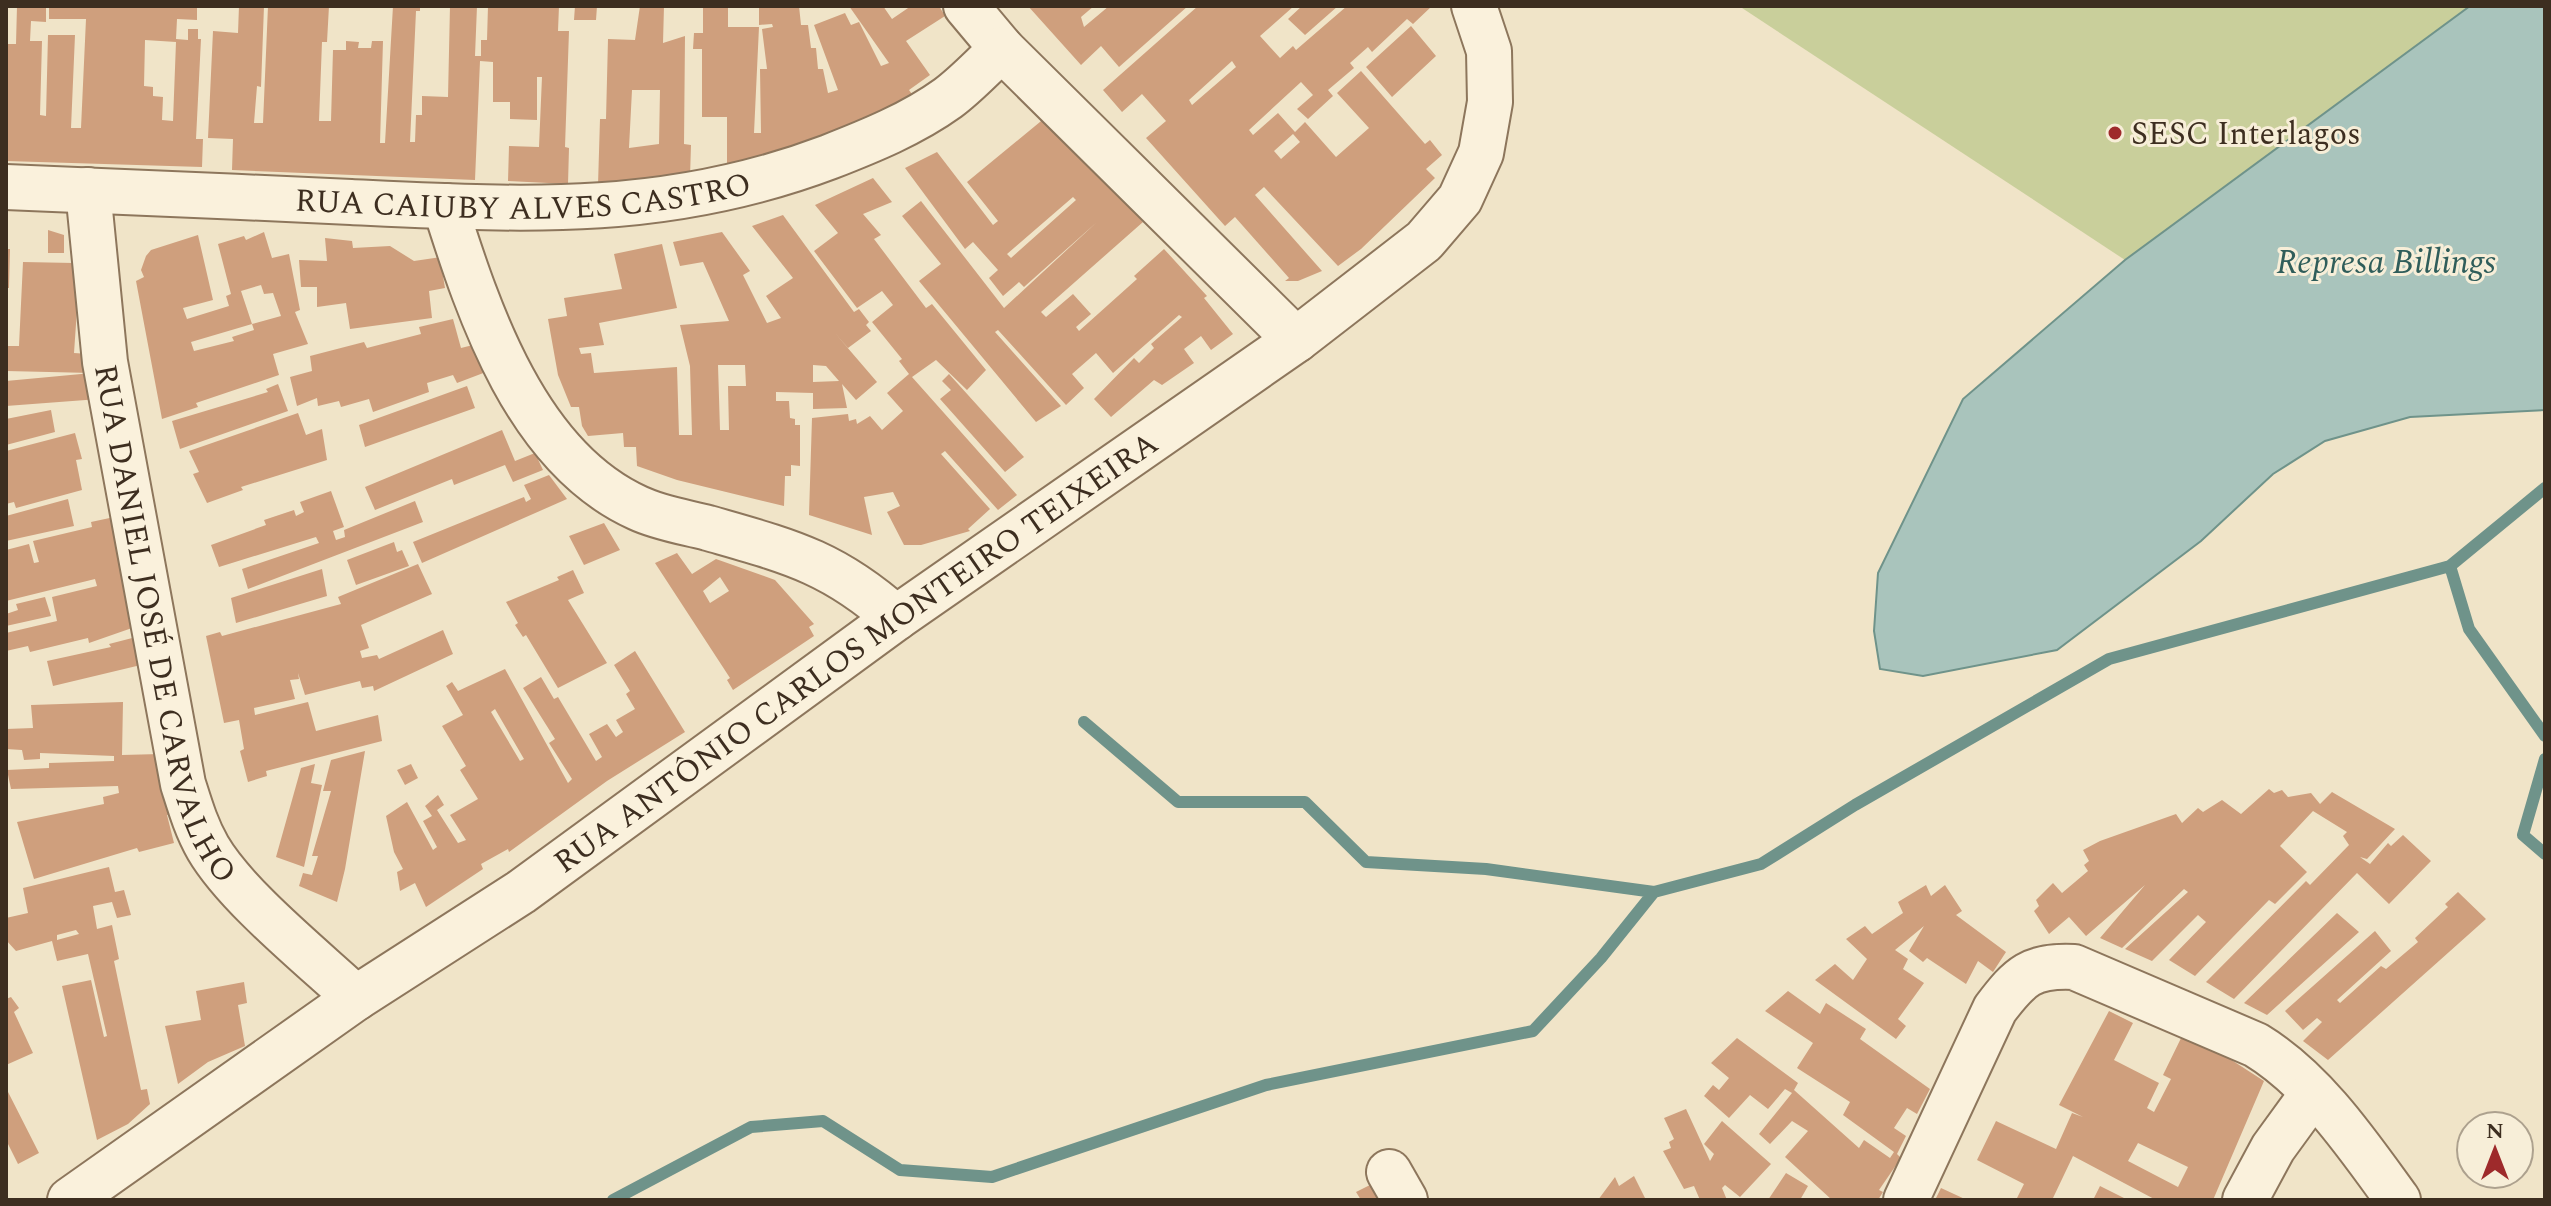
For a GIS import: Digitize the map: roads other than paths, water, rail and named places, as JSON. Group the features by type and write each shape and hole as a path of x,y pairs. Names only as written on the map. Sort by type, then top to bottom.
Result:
{"street":[{"path":"966,6 1002,49 1296,340"},
{"name":"RUA ANTÔNIO CARLOS MONTEIRO TEIXEIRA","path":"70,1200 356,998 521,892 896,618 1296,340 1424,241 1460,199 1481,153 1490,102 1489,51 1474,6"},
{"name":"RUA CAIUBY ALVES CASTRO","path":"6,187 549,209 640,204 707,195 791,172 911,121 950,97 1002,49"},
{"name":"RUA DANIEL JOSÉ DE CARVALHO","path":"88,190 105,362 183,784 195,824 209,850 232,880 356,998"},
{"path":"445,206 463,263 496,343 536,419 568,461 598,486 639,509 789,551 833,570 860,586 896,618"},
{"path":"1906,1200 1995,1009 2022,978 2050,966 2074,967 2256,1045 2292,1069 2398,1200"},
{"path":"2245,1200 2273,1148 2313,1093"}],"water":[{"name":"Represa Billings","path":"2470,6 2545,6 2545,410 2410,417 2325,441 2273,474 2201,541 2057,650 1923,676 1880,669 1874,631 1878,573 1963,399 2125,260"}],"waterway":[{"path":"613,1200 751,1127 823,1121 900,1170 992,1177 1266,1085 1533,1031 1601,958 1654,892 1761,864 1855,805 2109,659 2450,566 2545,488"},
{"path":"2450,566 2469,629 2545,736"},
{"path":"1084,722 1178,802 1305,802 1366,862 1486,869 1654,892"},
{"path":"2545,759 2523,835 2545,854"}],"place":[{"name":"SESC Interlagos","path":"2115,133"}]}
